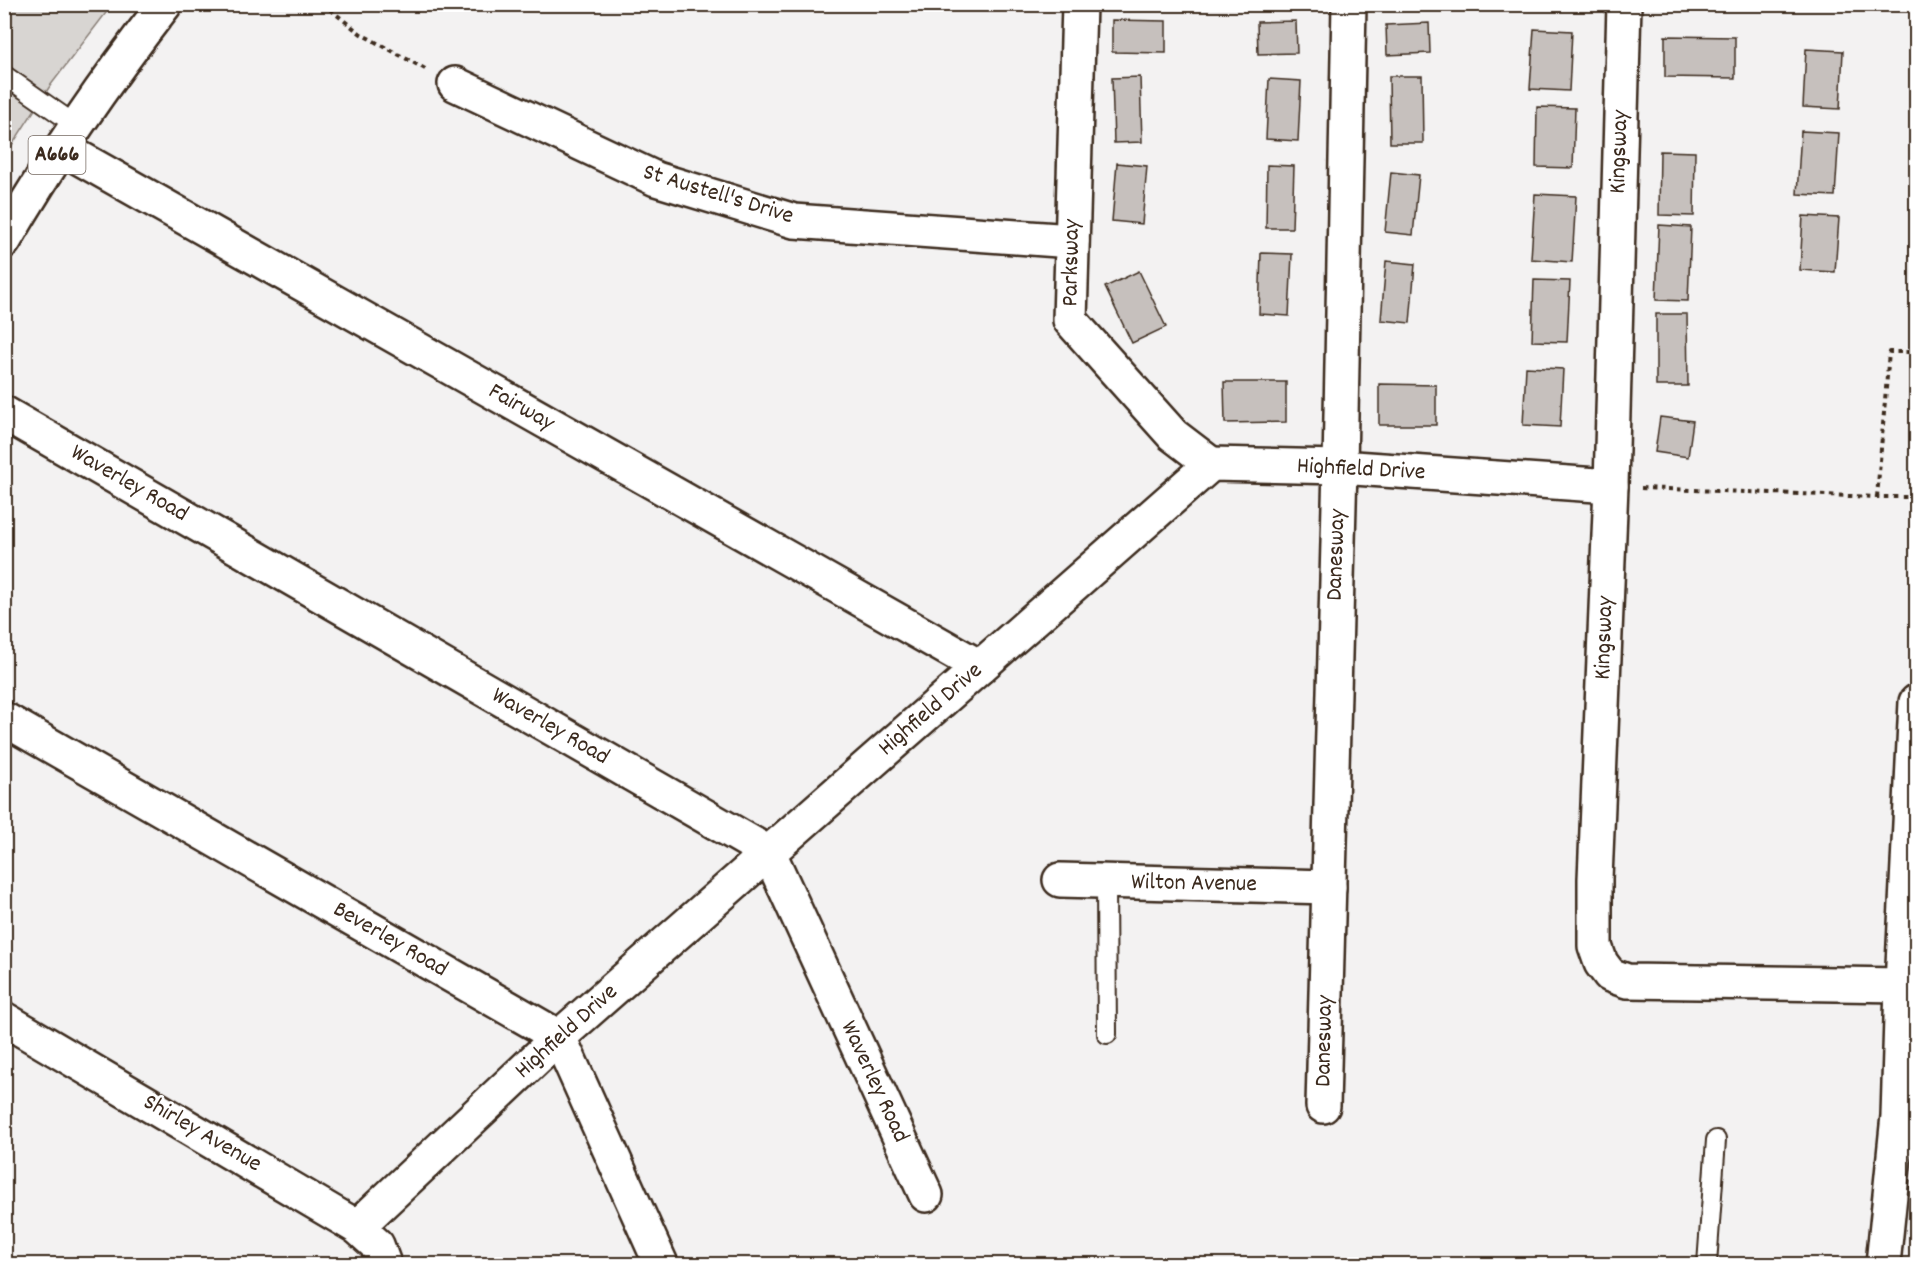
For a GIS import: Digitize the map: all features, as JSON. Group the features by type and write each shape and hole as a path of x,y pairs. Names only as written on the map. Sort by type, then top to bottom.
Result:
{"street":[{"name":"A666","path":"4,241 36,186 114,71 165,4"},
{"name":"Parksway","path":"1079,4 1070,320 1173,435 1211,464"},
{"name":"Danesway","path":"1323,1106 1340,467 1349,4"},
{"name":"Kingsway","path":"1624,4 1611,486 1595,879 1595,946 1601,963 1610,975 1628,981 1902,985"},
{"name":"St Austell's Drive","path":"455,84 656,179 794,220 1072,241"},
{"name":"Fairway","path":"70,137 980,667"},
{"name":"Waverley Road","path":"4,413 769,853 926,1195"},
{"name":"Highfield Drive","path":"357,1227 559,1037 1211,464 1340,467 1611,486"},
{"path":"1883,1264 1898,1116 1902,985 1910,936 1917,702"},
{"name":"Beverley Road","path":"4,719 559,1037"},
{"name":"Wilton Avenue","path":"1060,880 1329,887"},
{"name":"Shirley Avenue","path":"4,1019 357,1227 377,1245 384,1264"},
{"path":"559,1037 661,1264"}],"lane":[{"path":"4,75 70,137"},
{"path":"1106,882 1107,1034"},
{"path":"1707,1264 1716,1140"}],"path":[{"path":"323,4 361,34 455,84"},
{"path":"1877,497 1889,352 1917,352"},
{"path":"1611,486 1917,497"}],"shaded area":[{"path":"5,5 112,5 50,86 5,156"}],"building":[{"path":"1112,20 1166,21 1166,53 1112,52"},
{"path":"1296,21 1297,53 1258,54 1257,22"},
{"path":"1429,23 1430,53 1387,55 1386,25"},
{"path":"1534,29 1572,31 1569,91 1530,89"},
{"path":"1665,36 1735,37 1735,78 1665,77"},
{"path":"1806,49 1843,51 1840,109 1803,107"},
{"path":"1389,76 1422,76 1423,143 1390,143"},
{"path":"1140,77 1142,142 1114,143 1112,78"},
{"path":"1269,79 1301,81 1298,141 1266,139"},
{"path":"1537,107 1575,108 1573,168 1536,167"},
{"path":"1801,131 1839,133 1835,196 1797,194"},
{"path":"1660,151 1695,152 1694,216 1659,215"},
{"path":"1117,163 1147,166 1142,224 1112,221"},
{"path":"1267,165 1294,166 1292,228 1266,228"},
{"path":"1391,172 1419,175 1413,235 1385,232"},
{"path":"1535,194 1576,196 1572,262 1531,259"},
{"path":"1803,216 1839,218 1835,272 1800,270"},
{"path":"1659,225 1691,227 1688,301 1656,300"},
{"path":"1261,253 1292,254 1289,316 1259,314"},
{"path":"1386,261 1415,264 1410,323 1381,320"},
{"path":"1139,271 1166,327 1132,343 1105,287"},
{"path":"1534,280 1570,281 1567,342 1532,341"},
{"path":"1656,314 1687,314 1688,386 1656,386"},
{"path":"1526,367 1563,369 1560,427 1523,425"},
{"path":"1224,382 1286,382 1286,422 1225,423"},
{"path":"1379,384 1436,385 1436,425 1379,425"},
{"path":"1660,417 1693,421 1688,457 1655,452"}]}
